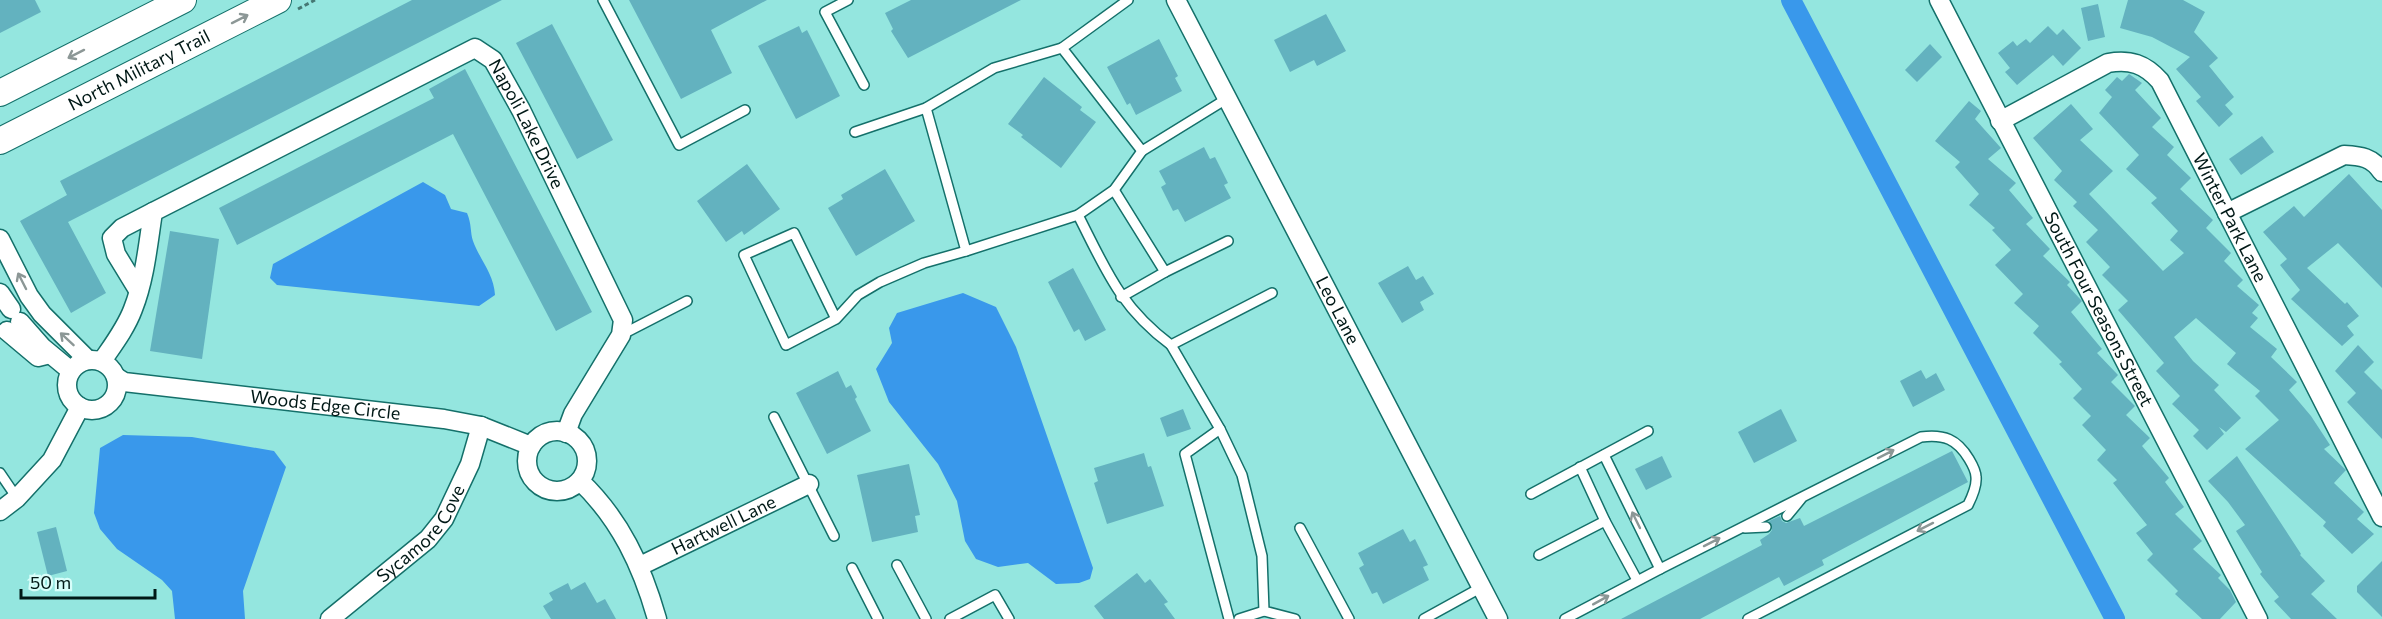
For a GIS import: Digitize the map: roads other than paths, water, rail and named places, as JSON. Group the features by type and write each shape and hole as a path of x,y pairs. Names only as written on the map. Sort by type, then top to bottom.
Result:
{"main road":[{"path":"0,93 183,0"},
{"name":"North Military Trail","path":"0,141 278,0"}],"street":[{"name":"Leo Lane","path":"1176,0 1498,619"},
{"name":"South Four Seasons Street","path":"1939,0 2259,619"},
{"name":"Napoli Lake Drive","path":"138,290 116,254 112,238 122,228 475,48 493,60 520,110 616,304 623,320 621,335"},
{"name":"Winter Park Lane","path":"2000,121 2108,63 2122,60 2140,64 2151,70 2160,81 2382,517"},
{"path":"2227,213 2344,156 2365,156 2382,172"},
{"path":"0,239 29,296 47,320 95,360 113,370 117,385 112,401 97,410 80,407 69,396 67,380 74,366 95,360 114,344 133,309 153,212"},
{"path":"0,293 13,320 38,357 50,354"},
{"path":"13,320 70,371"},
{"path":"32,336 47,320"},
{"path":"566,433 573,414 621,335"},
{"name":"Woods Edge Circle","path":"116,377 124,382 444,419 481,426 531,446"},
{"path":"0,512 17,498 52,460 80,407"},
{"name":"Sycamore Cove","path":"330,619 428,539 444,519 470,464 481,426"},
{"path":"550,432 566,433 580,442 585,450 587,466 580,481 565,490 556,492 539,486 529,472 527,454 531,446 542,435 550,432"},
{"path":"580,481 607,511 626,538 640,566 657,619"},
{"name":"Hartwell Lane","path":"640,566 809,484"}],"lane":[{"path":"603,0 679,145 745,110"},
{"path":"848,0 825,12 864,85"},
{"path":"855,132 927,108 994,68 1062,48 1128,0"},
{"path":"1062,48 1142,151"},
{"path":"836,319 794,234 744,255 786,345 836,319 858,295 880,282 924,263 1078,215 1114,190 1142,151 1228,98"},
{"path":"927,108 966,251"},
{"path":"1114,190 1165,272"},
{"path":"1078,215 1121,297 1148,328 1171,345 1220,429 1242,475 1262,555 1264,611"},
{"path":"1121,297 1228,241"},
{"path":"1171,345 1272,293"},
{"path":"621,335 687,301"},
{"path":"774,417 834,536"},
{"path":"1220,429 1185,454 1229,619"},
{"path":"1531,494 1648,431"},
{"path":"1565,619 1637,580 1921,437 1935,435 1951,438 1962,447 1976,477 1974,493 1968,505 1748,619"},
{"path":"1604,455 1660,569"},
{"path":"1581,467 1605,521 1637,580"},
{"path":"0,473 17,498"},
{"path":"1787,516 1803,496"},
{"path":"1539,555 1605,521"},
{"path":"1739,529 1766,527"},
{"path":"1300,528 1349,619"},
{"path":"897,565 926,619"},
{"path":"852,568 878,619"},
{"path":"1424,619 1482,587"},
{"path":"950,619 995,595 1009,619"},
{"path":"1239,619 1264,611 1295,619"}],"water":[{"path":"423,182 445,195 451,209 467,213 473,241 494,287 495,295 479,306 277,285 270,278 273,264"},
{"path":"963,293 996,307 1016,347 1093,568 1090,579 1079,583 1056,584 1028,563 998,567 976,559 965,541 957,501 938,464 889,402 876,369 892,343 889,328 897,313"},
{"path":"123,435 192,437 274,451 286,467 243,591 245,619 175,619 172,591 162,580 117,549 100,529 94,513 100,448"}],"waterway":[{"path":"1791,0 2115,619"}]}
